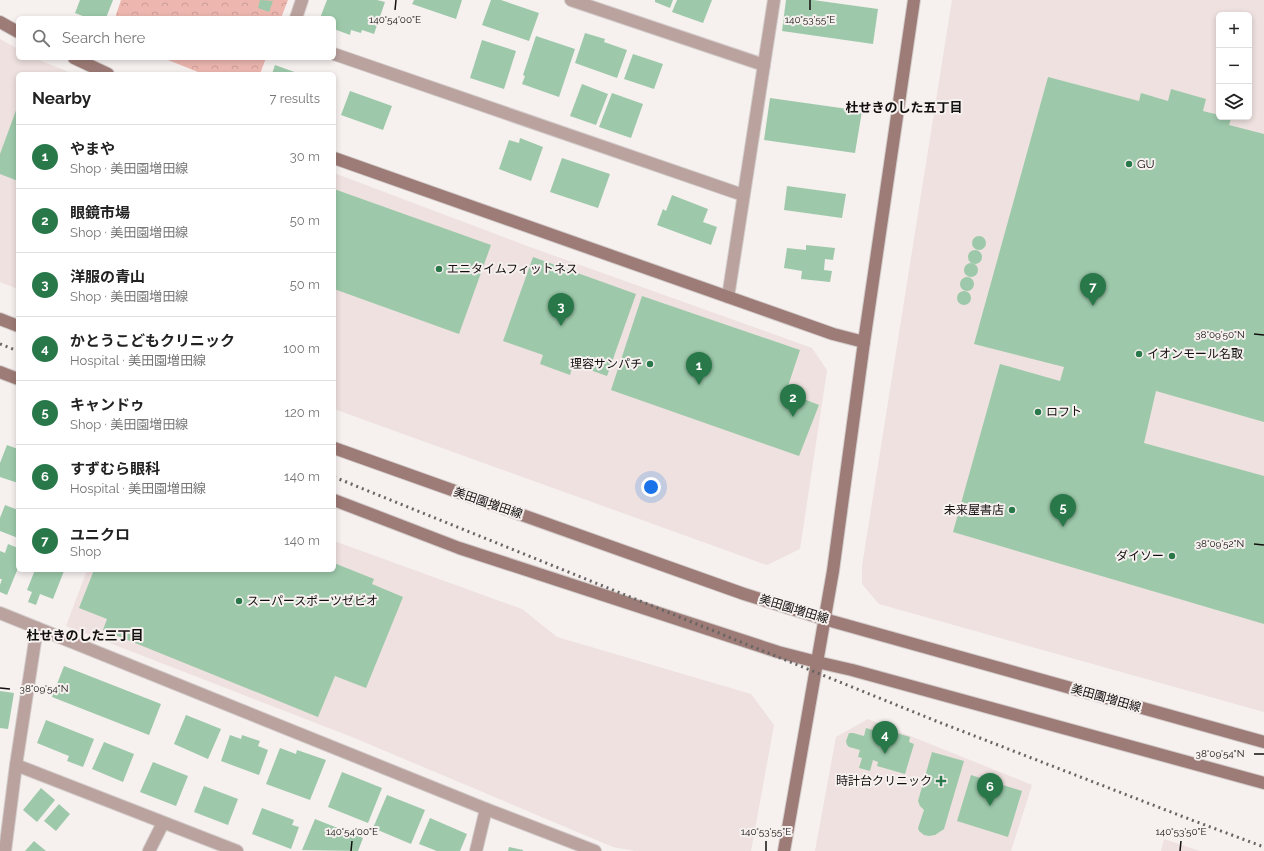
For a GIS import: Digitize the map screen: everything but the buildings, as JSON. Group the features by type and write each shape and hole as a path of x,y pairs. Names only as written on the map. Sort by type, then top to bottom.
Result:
{"main road":[{"path":"784,851 833,571 864,342 914,0"},
{"path":"0,22 16,31"},
{"path":"78,60 104,72"},
{"path":"336,159 833,334 864,342"},
{"path":"0,319 16,325"},
{"path":"0,372 16,378"},
{"name":"美田園増田線","path":"336,449 744,594 824,619 1264,742"},
{"path":"336,501 459,548 778,652 868,674 1264,782"}],"street":[{"path":"297,16 302,0"},
{"path":"571,0 764,65"},
{"path":"728,297 774,0"},
{"path":"336,55 743,196"},
{"path":"0,613 486,809 595,851"},
{"path":"5,851 16,765 37,628"},
{"path":"16,765 237,851"},
{"path":"476,851 486,809"},
{"path":"149,851 163,823"}],"shaded area":[{"path":"952,0 1264,0 1264,712 879,604 862,584 862,566"},
{"path":"0,39 16,48 16,60 39,60 69,72 16,72 16,288 0,282"},
{"path":"336,174 527,246 812,348 827,370 800,549 767,565 336,410"},
{"path":"336,542 522,609 557,637 751,694 774,725 751,851 635,851 613,847 352,737 66,626 86,572 336,572"},
{"path":"868,719 1032,785 1011,851 815,851 836,737"},
{"path":"1164,839 1200,851 1161,851"}],"green space":[{"path":"121,0 288,0 282,16 116,16"},
{"path":"168,60 265,60 261,72 198,72"}],"railway":[{"path":"0,344 16,350"},
{"path":"336,478 936,721 1264,847"}],"place":[{"name":"GU","path":"1129,164"},
{"name":"エニタイムフィットネス","path":"439,269"},
{"name":"ユニクロ","path":"1093,306"},
{"name":"洋服の青山","path":"561,326"},
{"name":"イオンモール名取","path":"1139,354"},
{"name":"理容サンパチ","path":"650,364"},
{"name":"やまや","path":"699,385"},
{"name":"ロフト","path":"1038,412"},
{"name":"眼鏡市場","path":"793,417"},
{"name":"未来屋書店","path":"1012,510"},
{"name":"キャンドゥ","path":"1063,527"},
{"name":"ダイソー","path":"1172,556"},
{"name":"スーパースポーツゼビオ","path":"239,601"},
{"name":"かとうこどもクリニック","path":"885,754"},
{"name":"時計台クリニック","path":"941,781"},
{"name":"すずむら眼科","path":"990,806"}],"district":[{"name":"杜せきのした五丁目","path":"904,107"},
{"name":"杜せきのした三丁目","path":"85,635"}]}
